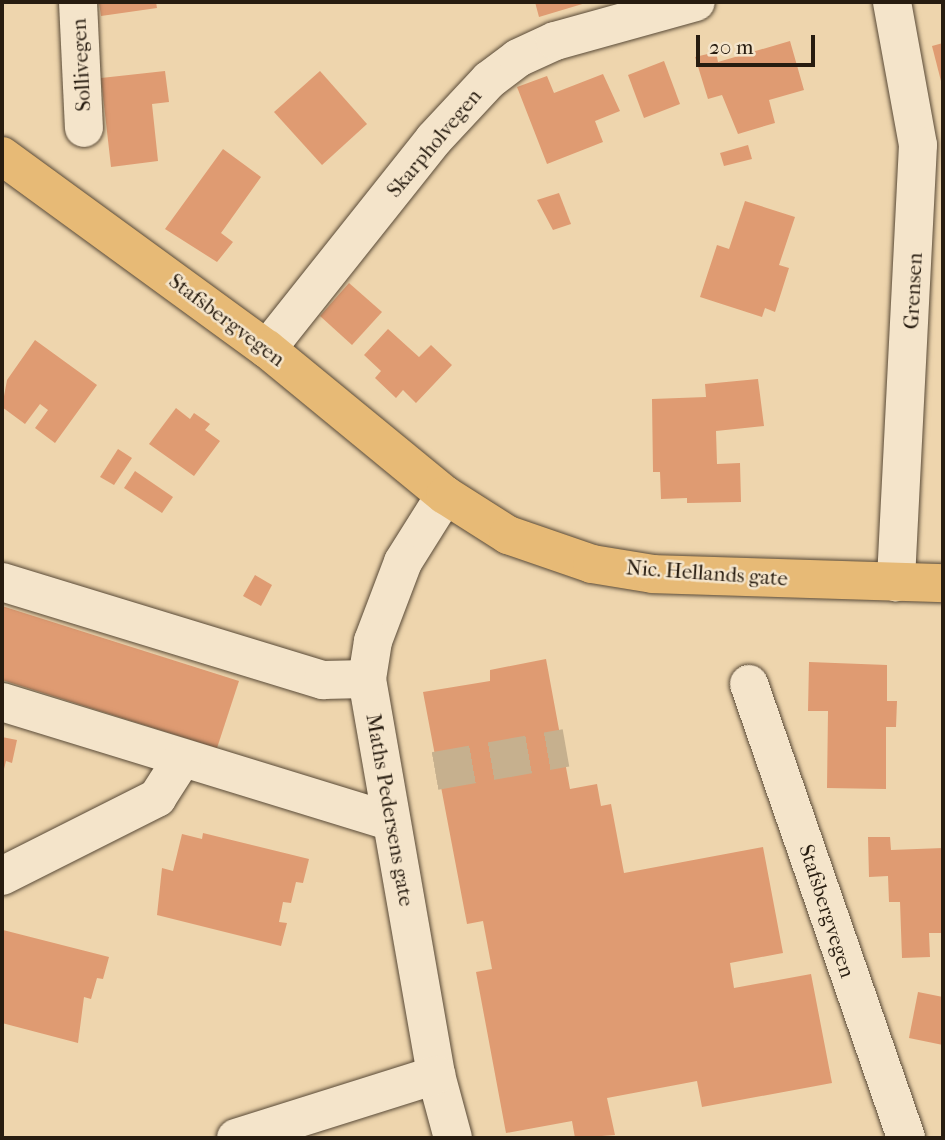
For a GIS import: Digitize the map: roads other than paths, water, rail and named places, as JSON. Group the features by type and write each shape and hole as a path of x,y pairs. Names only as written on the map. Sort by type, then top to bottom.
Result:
{"main road":[{"name":"Stafsbergvegen","path":"2,156 267,349 445,495"},
{"name":"Nic. Hellands gate","path":"445,495 508,535 592,564 653,574 943,583"}],"street":[{"name":"Sollivegen","path":"78,2 84,128"},
{"name":"Skarpholvegen","path":"267,349 434,139 489,80 518,58 555,41 696,2"},
{"name":"Grensen","path":"891,2 918,145 895,582"},
{"name":"Maths Pedersens gate","path":"445,495 403,562 373,641 368,679 436,1075 453,1138"},
{"path":"2,582 323,680 368,679"},
{"name":"Stafsbergvegen","path":"749,684 906,1138"},
{"path":"2,702 391,822"},
{"path":"2,876 157,798 182,759"},
{"path":"236,1138 436,1075"}],"tunnel":[{"path":"435,771 566,748"}]}
